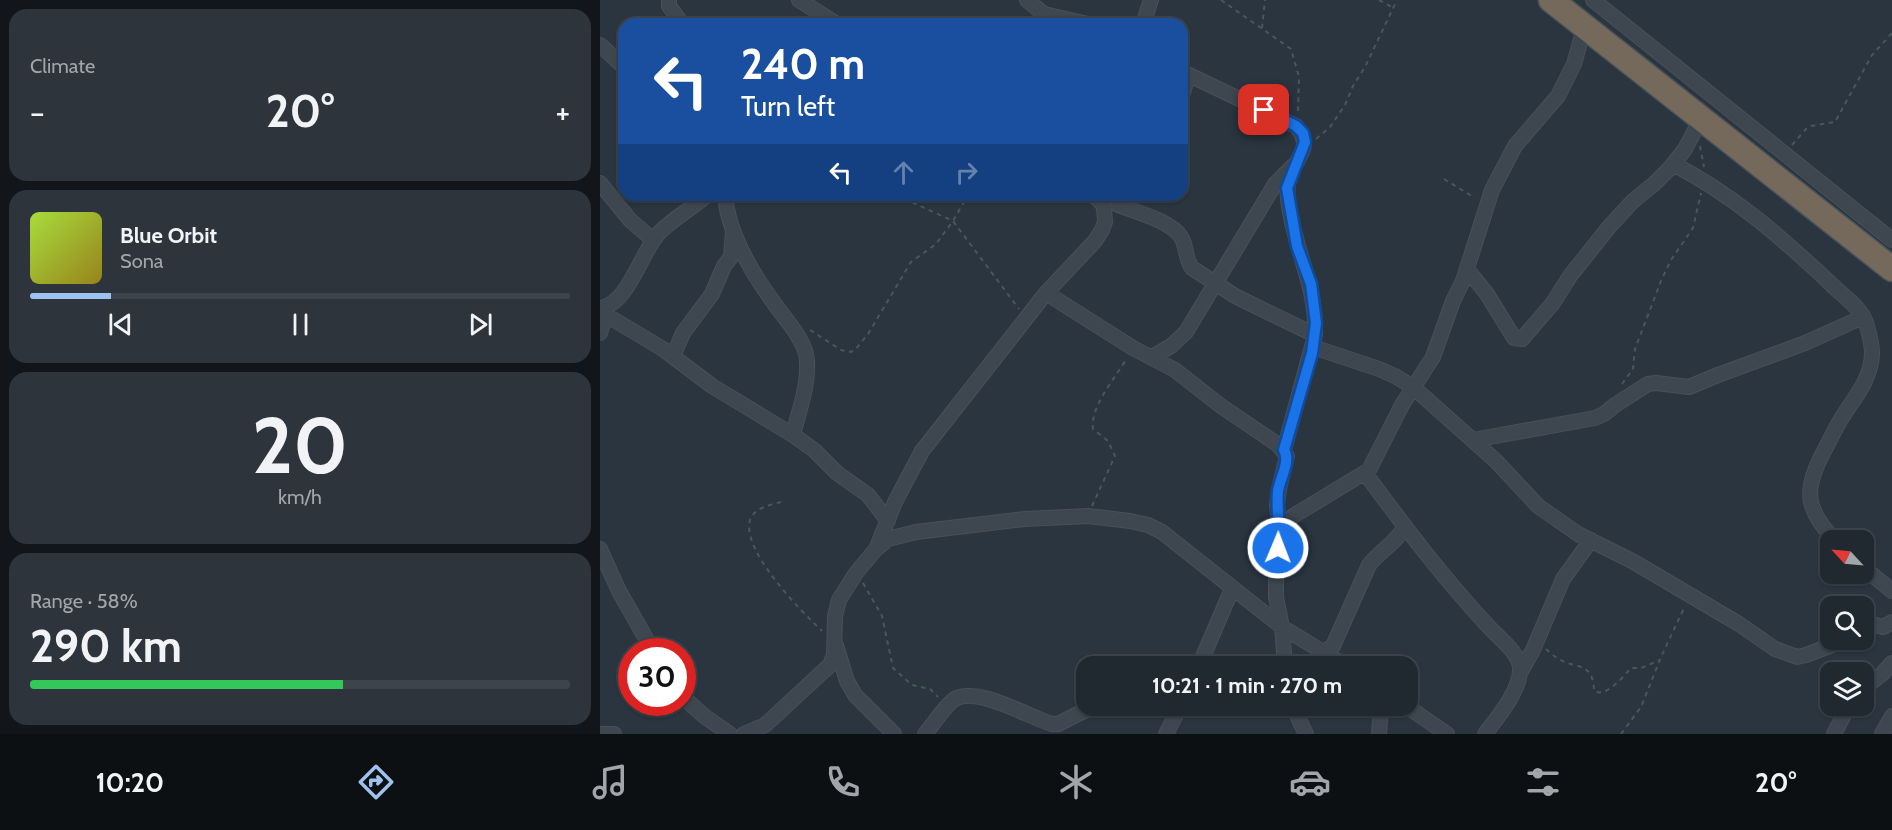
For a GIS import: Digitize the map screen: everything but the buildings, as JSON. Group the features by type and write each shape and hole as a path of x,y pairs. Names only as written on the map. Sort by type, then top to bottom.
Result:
{"highway":[{"path":"1551,0 1585,25 1698,124 1892,269"}],"street":[{"path":"669,0 669,6 678,18"},
{"path":"799,0 828,18"},
{"path":"1027,0 1045,18"},
{"path":"1145,18 1151,0"},
{"path":"1593,0 1892,240"},
{"path":"1280,532 1293,516 1365,473 1372,464 1413,387 1433,357 1446,318 1467,269 1492,190 1515,146 1558,96 1569,77 1585,25"},
{"path":"600,45 618,62"},
{"path":"1188,74 1296,126 1303,133 1305,142 1287,188 1297,246 1311,284 1315,316 1314,341 1284,450"},
{"path":"1467,269 1487,294 1514,338 1522,339 1553,303 1570,276 1620,213 1673,164 1685,149 1698,124"},
{"path":"1152,357 1171,346 1186,332 1275,184 1300,157"},
{"path":"1673,164 1705,180 1785,240 1863,318 1872,351 1868,370 1861,391 1842,418 1814,468 1809,486 1812,508 1826,530"},
{"path":"600,183 630,220 653,240"},
{"path":"600,333 605,310 624,291 653,240 699,201"},
{"path":"727,201 734,229 758,279 799,339 806,354 805,388 794,435"},
{"path":"1100,201 1106,213 1105,222"},
{"path":"876,549 895,502 922,451 1046,293 1095,241 1105,222 1121,201"},
{"path":"1124,201 1175,229 1182,238 1188,262 1192,268 1235,296 1314,341 1395,375 1413,387 1473,440 1538,506 1578,534 1634,562 1739,624 1775,649 1797,657 1820,649"},
{"path":"673,356 683,333 712,294 724,266 731,257 734,229"},
{"path":"1046,293 1133,348 1175,370 1221,406 1284,450 1287,459 1277,505 1280,532 1276,563 1276,597 1284,656"},
{"path":"605,310 673,356 712,386 794,435 814,450 837,473 868,495 888,521"},
{"path":"1473,440 1595,418 1648,384 1689,387 1805,343 1863,318"},
{"path":"1365,473 1453,587 1514,654 1520,673"},
{"path":"744,734 764,729 830,665 835,643 834,616 839,600 856,573 876,549 888,539 916,532 1024,519 1088,516 1130,521 1155,528 1282,627 1330,656"},
{"path":"1323,652 1333,646 1369,565 1401,534 1405,526"},
{"path":"1485,734 1508,702 1563,579 1591,540"},
{"path":"600,549 646,638"},
{"path":"1874,576 1892,591"},
{"path":"1203,656 1232,589"},
{"path":"1874,624 1883,627 1892,622"},
{"path":"835,643 855,695 894,734"},
{"path":"1874,681 1892,663"},
{"path":"925,734 956,698 972,695 983,697 1052,724 1058,724 1076,715"},
{"path":"696,709 730,734"},
{"path":"1418,714 1447,734"},
{"path":"1166,734 1175,716"},
{"path":"1297,716 1306,734"},
{"path":"1379,734 1380,716"},
{"path":"1834,734 1843,716"},
{"path":"1881,734 1892,716"},
{"path":"600,734 614,734"}],"path":[{"path":"1221,0 1291,48 1299,77 1296,126"},
{"path":"1262,28 1265,0"},
{"path":"1379,0 1393,8"},
{"path":"1300,157 1330,127 1346,105 1351,90 1365,67 1397,0"},
{"path":"1785,155 1806,129 1835,122 1872,55 1892,33"},
{"path":"1621,386 1633,369 1635,349 1661,281 1671,260 1693,228 1705,180 1698,124"},
{"path":"1444,179 1488,205"},
{"path":"909,201 953,221 1026,318"},
{"path":"803,326 841,350 851,352 855,350 868,334 911,262 936,244 965,201"},
{"path":"1088,516 1115,456 1108,441 1093,429 1092,421 1095,410 1133,348"},
{"path":"781,502 761,508 753,515 750,521 755,550 790,598 835,643"},
{"path":"856,573 882,616 892,668 912,685 933,690 944,711"},
{"path":"1621,734 1641,707 1690,597"},
{"path":"1537,641 1559,660 1588,670 1594,680 1594,691 1599,693 1611,687 1631,668 1641,668 1660,660"}],"route":[{"path":"1264,110 1296,126 1303,133 1305,142 1303,151 1292,171 1287,188 1292,228 1311,284 1316,323 1312,353 1284,450 1287,459 1277,505 1280,532 1278,548"}]}
